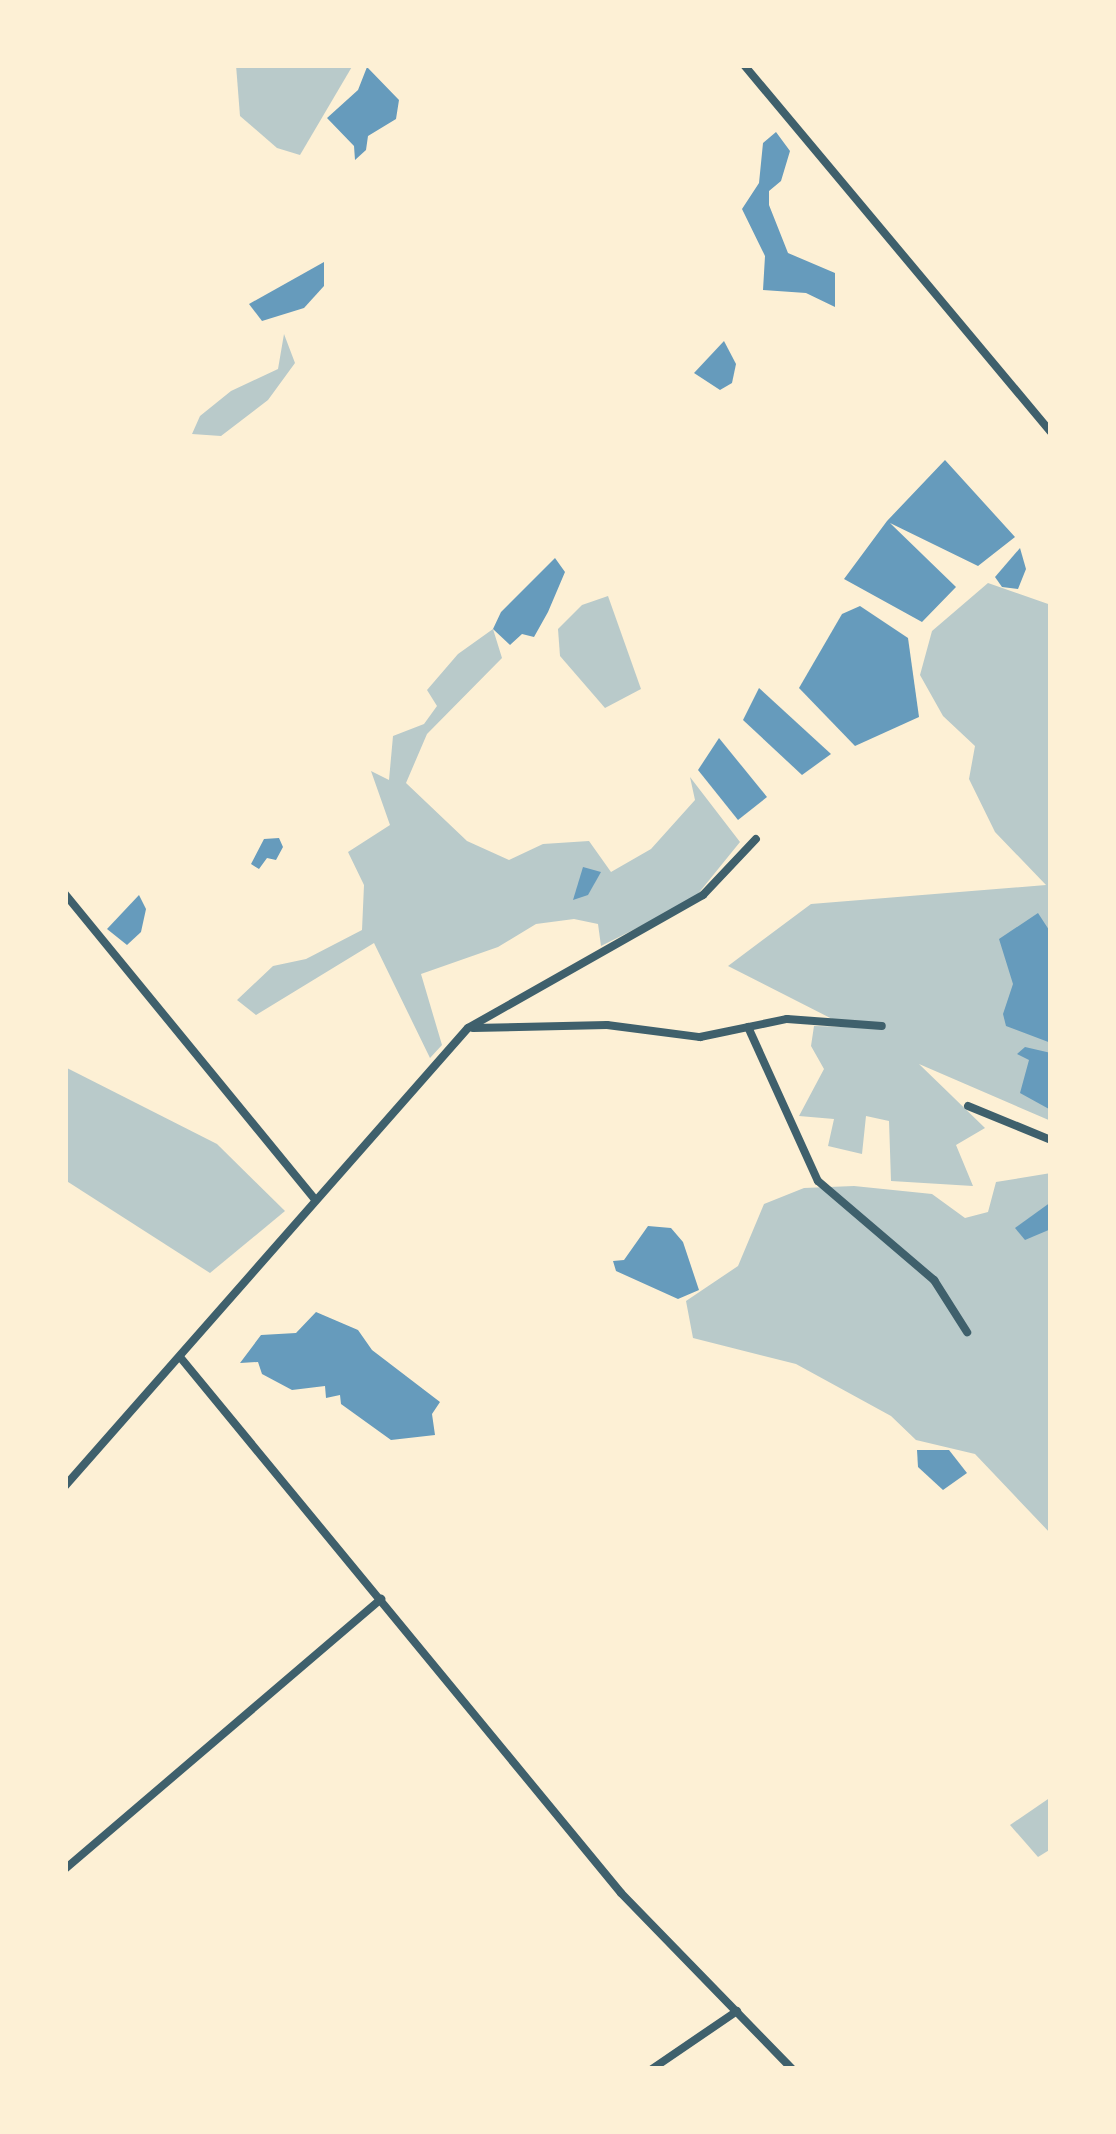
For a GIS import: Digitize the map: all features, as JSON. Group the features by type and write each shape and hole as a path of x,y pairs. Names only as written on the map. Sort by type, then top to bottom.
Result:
{"street":[{"path":"744,65 1051,432"},
{"path":"65,1486 314,1198 468,1028 704,894 756,839"},
{"path":"65,894 314,1198"},
{"path":"468,1028 607,1025 700,1037 787,1019 882,1026"},
{"path":"748,1027 818,1181 934,1280 967,1332"},
{"path":"968,1106 1051,1140"},
{"path":"180,1357 622,1893 792,2069"},
{"path":"65,1869 381,1599"},
{"path":"652,2069 737,2011"}],"shaded area":[{"path":"236,65 353,65 300,155 277,148 240,116"},
{"path":"284,334 295,363 268,400 221,436 192,434 200,416 231,391 278,369"},
{"path":"988,583 1051,605 1051,1121 919,1064 985,1128 956,1145 973,1186 891,1181 889,1121 866,1116 862,1154 828,1146 834,1119 799,1116 824,1069 811,1046 814,1026 848,1027 728,966 811,904 1046,885 995,832 969,779 975,746 943,716 920,675 932,631"},
{"path":"608,596 641,689 605,708 560,656 558,629 582,605"},
{"path":"493,629 502,658 427,734 406,783 467,841 509,860 543,844 589,841 611,872 651,849 695,800 690,777 740,842 693,900 601,946 598,924 574,919 536,924 498,947 421,974 442,1045 430,1058 374,943 256,1015 237,1000 273,966 306,959 362,930 364,885 348,852 390,825 371,771 389,780 393,736 424,724 437,706 427,690 458,654"},
{"path":"65,1067 217,1144 285,1211 210,1273 65,1180"},
{"path":"1051,1173 1051,1534 975,1454 916,1440 891,1416 796,1364 693,1338 686,1301 738,1266 764,1204 804,1188 854,1186 932,1194 965,1218 988,1212 996,1182"},
{"path":"1051,1797 1051,1849 1038,1857 1010,1825"}],"water":[{"path":"367,67 399,100 396,119 368,136 366,150 355,160 354,146 327,118 358,90"},
{"path":"776,132 790,151 781,181 769,191 769,205 788,253 835,273 835,307 806,293 763,290 765,256 742,209 759,183 763,143"},
{"path":"324,262 324,286 304,308 262,321 249,304"},
{"path":"724,341 736,364 732,383 720,390 694,373"},
{"path":"945,460 1015,537 978,566 890,523 956,587 922,622 844,579 887,521"},
{"path":"1020,548 1026,569 1018,589 1002,587 995,577"},
{"path":"555,558 565,572 548,612 534,637 522,634 510,645 493,629 501,612"},
{"path":"860,606 908,638 919,717 855,746 799,688 842,614"},
{"path":"759,688 831,754 802,775 743,720"},
{"path":"719,738 767,797 738,820 698,770"},
{"path":"279,838 283,847 276,860 267,858 259,869 251,864 264,839"},
{"path":"583,867 601,872 588,895 573,900"},
{"path":"139,895 146,909 141,932 127,945 107,929"},
{"path":"1038,913 1051,933 1051,1043 1006,1026 1003,1014 1013,984 999,939"},
{"path":"1025,1047 1051,1053 1049,1109 1020,1093 1029,1060 1017,1054"},
{"path":"1051,1202 1051,1229 1025,1240 1015,1228"},
{"path":"648,1226 671,1228 683,1242 699,1290 678,1299 616,1271 613,1261 624,1260"},
{"path":"316,1312 358,1330 372,1350 440,1402 432,1414 435,1435 391,1440 341,1404 340,1395 326,1398 325,1386 292,1390 262,1374 258,1362 240,1363 261,1335 296,1333"},
{"path":"917,1450 949,1450 967,1473 943,1490 918,1467"}]}
